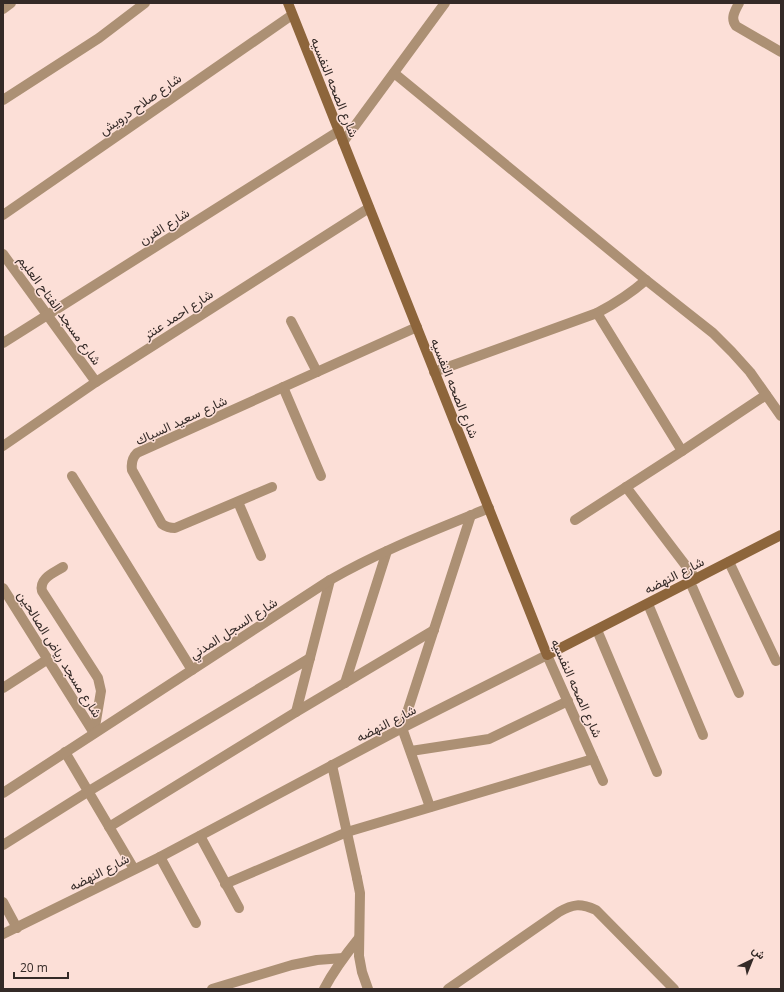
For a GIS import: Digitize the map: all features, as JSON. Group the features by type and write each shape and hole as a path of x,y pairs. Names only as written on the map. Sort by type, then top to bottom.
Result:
{"main road":[{"name":"شارع الصحه النفسيه","path":"288,3 547,655"},
{"name":"شارع النهضه","path":"547,655 781,535"}],"street":[{"path":"3,9 11,3"},
{"path":"3,100 99,38 145,3"},
{"path":"343,142 445,3"},
{"path":"739,3 732,18 736,26 781,52"},
{"name":"شارع صلاح درويش","path":"3,215 292,15"},
{"path":"394,73 646,280 713,333 750,372 781,416"},
{"name":"شارع الفرن","path":"3,343 339,131"},
{"name":"شارع احمد عنتر","path":"3,446 96,382 369,208"},
{"name":"شارع مسجد الفتاح العليم","path":"3,254 96,382"},
{"path":"434,372 598,313 626,297 646,280"},
{"path":"598,313 682,451"},
{"path":"291,321 317,372"},
{"name":"شارع سعيد السباك","path":"272,487 175,528 168,528 162,524 131,466 134,457 138,453 417,327"},
{"path":"284,387 321,476"},
{"path":"575,520 682,451 766,394"},
{"path":"72,476 192,670"},
{"path":"626,487 693,580 739,693"},
{"path":"238,502 261,556"},
{"name":"شارع السجل المدني","path":"3,793 330,580 387,551 488,508"},
{"path":"430,807 402,728 471,515"},
{"path":"345,683 387,551"},
{"path":"729,562 776,661"},
{"path":"63,567 43,580 41,588 98,678 101,692 94,733"},
{"path":"296,712 330,580"},
{"name":"شارع مسجد رياض الصالحين","path":"3,588 94,733"},
{"path":"648,604 703,735"},
{"path":"109,826 434,630"},
{"path":"597,630 657,772"},
{"name":"شارع الصحه النفسيه","path":"547,655 603,781"},
{"name":"شارع النهضه","path":"3,934 160,857 402,728 547,655"},
{"path":"3,845 89,791 310,658"},
{"path":"3,688 48,659"},
{"path":"410,751 489,739 568,701"},
{"path":"65,752 134,869"},
{"path":"226,884 347,832 593,758"},
{"path":"332,765 360,893 360,962 368,989"},
{"path":"200,836 239,908"},
{"path":"160,857 196,923"},
{"path":"3,902 17,928"},
{"path":"448,989 558,912 567,907 577,905 587,906 596,910 674,989"},
{"path":"324,989 343,958 359,938"},
{"path":"212,989 292,965 317,960 343,958"}]}
